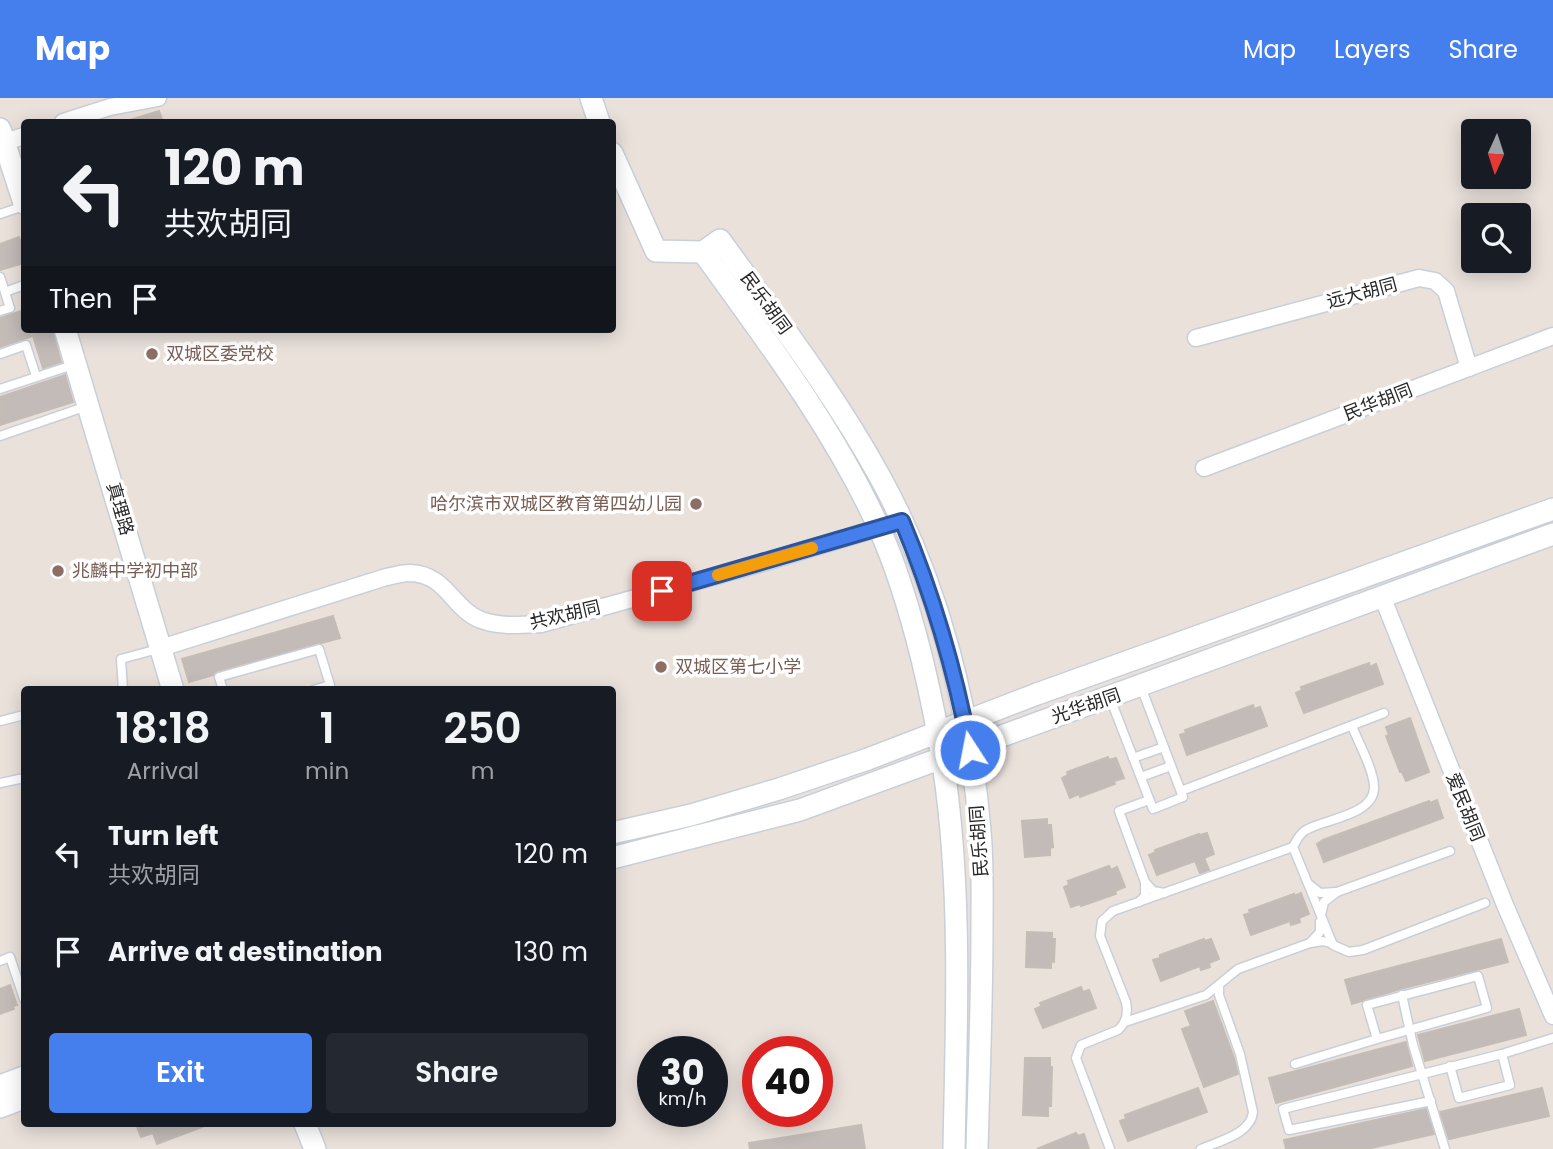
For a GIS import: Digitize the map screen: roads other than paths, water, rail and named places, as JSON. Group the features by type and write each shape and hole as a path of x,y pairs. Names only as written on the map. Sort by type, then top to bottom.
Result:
{"street":[{"path":"72,119 110,107 158,98"},
{"path":"591,98 598,119"},
{"path":"10,136 21,188"},
{"name":"民乐胡同","path":"616,162 656,251 703,252 720,240 823,383 863,447 902,521 921,565 943,632 965,723 980,831 982,963 977,1149"},
{"name":"民乐胡同","path":"703,252 800,387 879,528 897,572 916,635 942,760 949,811 956,1030 954,1149"},
{"name":"远大胡同","path":"1196,338 1419,278 1435,281 1446,291 1469,368"},
{"name":"真理路","path":"66,333 90,405 172,686"},
{"name":"民华胡同","path":"1204,468 1553,336"},
{"name":"光华胡同","path":"616,832 691,815 779,789 1553,509"},
{"name":"共欢胡同","path":"161,648 383,578 410,573 432,578 445,587 457,603 479,619 509,626 541,624 759,564 902,521"},
{"name":"光华胡同","path":"616,858 800,810 970,750 1553,534"},
{"name":"爱民胡同","path":"1382,596 1505,905 1553,1017"},
{"path":"0,1086 21,1078"},
{"path":"0,1107 21,1099"},
{"path":"306,1127 315,1149"}],"lane":[{"path":"0,214 21,198"},
{"path":"0,277 10,308 0,311"},
{"path":"5,292 21,286"},
{"path":"0,354 26,345 36,376"},
{"path":"0,388 76,364"},
{"path":"0,436 90,405"},
{"path":"123,686 121,659 161,648"},
{"path":"222,686 219,677 319,649 330,685 327,686"},
{"path":"1110,698 1153,809 1183,797 1141,687"},
{"path":"1181,791 1384,713"},
{"path":"0,721 21,716"},
{"path":"1125,1022 1126,1002 1100,936 1099,928 1107,914 1293,847 1303,831 1359,810 1371,800 1374,791 1373,779 1352,726"},
{"path":"1133,758 1164,747"},
{"path":"1140,777 1171,766"},
{"path":"0,783 21,779"},
{"path":"1139,902 1145,895 1145,882 1119,811 1149,800"},
{"path":"1293,847 1333,945"},
{"path":"1306,880 1313,890 1320,893 1337,892 1450,851"},
{"path":"1145,882 1153,891 1167,892"},
{"path":"1310,943 1320,932 1324,902 1337,892"},
{"path":"1110,1149 1076,1058 1081,1045 1111,1033 1125,1022 1206,995 1238,969 1310,943 1324,941 1349,952 1363,950 1485,903"},
{"path":"0,961 10,957 21,990"},
{"path":"1115,975 1132,1010 1151,1014"},
{"path":"1295,1064 1487,1008 1478,975 1367,1005 1377,1039"},
{"path":"1201,1149 1245,1129 1253,1119 1240,1054 1219,995 1219,986"},
{"path":"1402,995 1409,1030 1445,1149"},
{"path":"1431,1101 1289,1130 1283,1109 1502,1054 1553,1038"},
{"path":"1450,1066 1459,1098 1510,1085 1502,1054"}],"place":[{"name":"双城区委党校","path":"152,354"},
{"name":"哈尔滨市双城区教育第四幼儿园","path":"696,504"},
{"name":"兆麟中学初中部","path":"58,571"},
{"name":"双城区第七小学","path":"661,667"}]}
